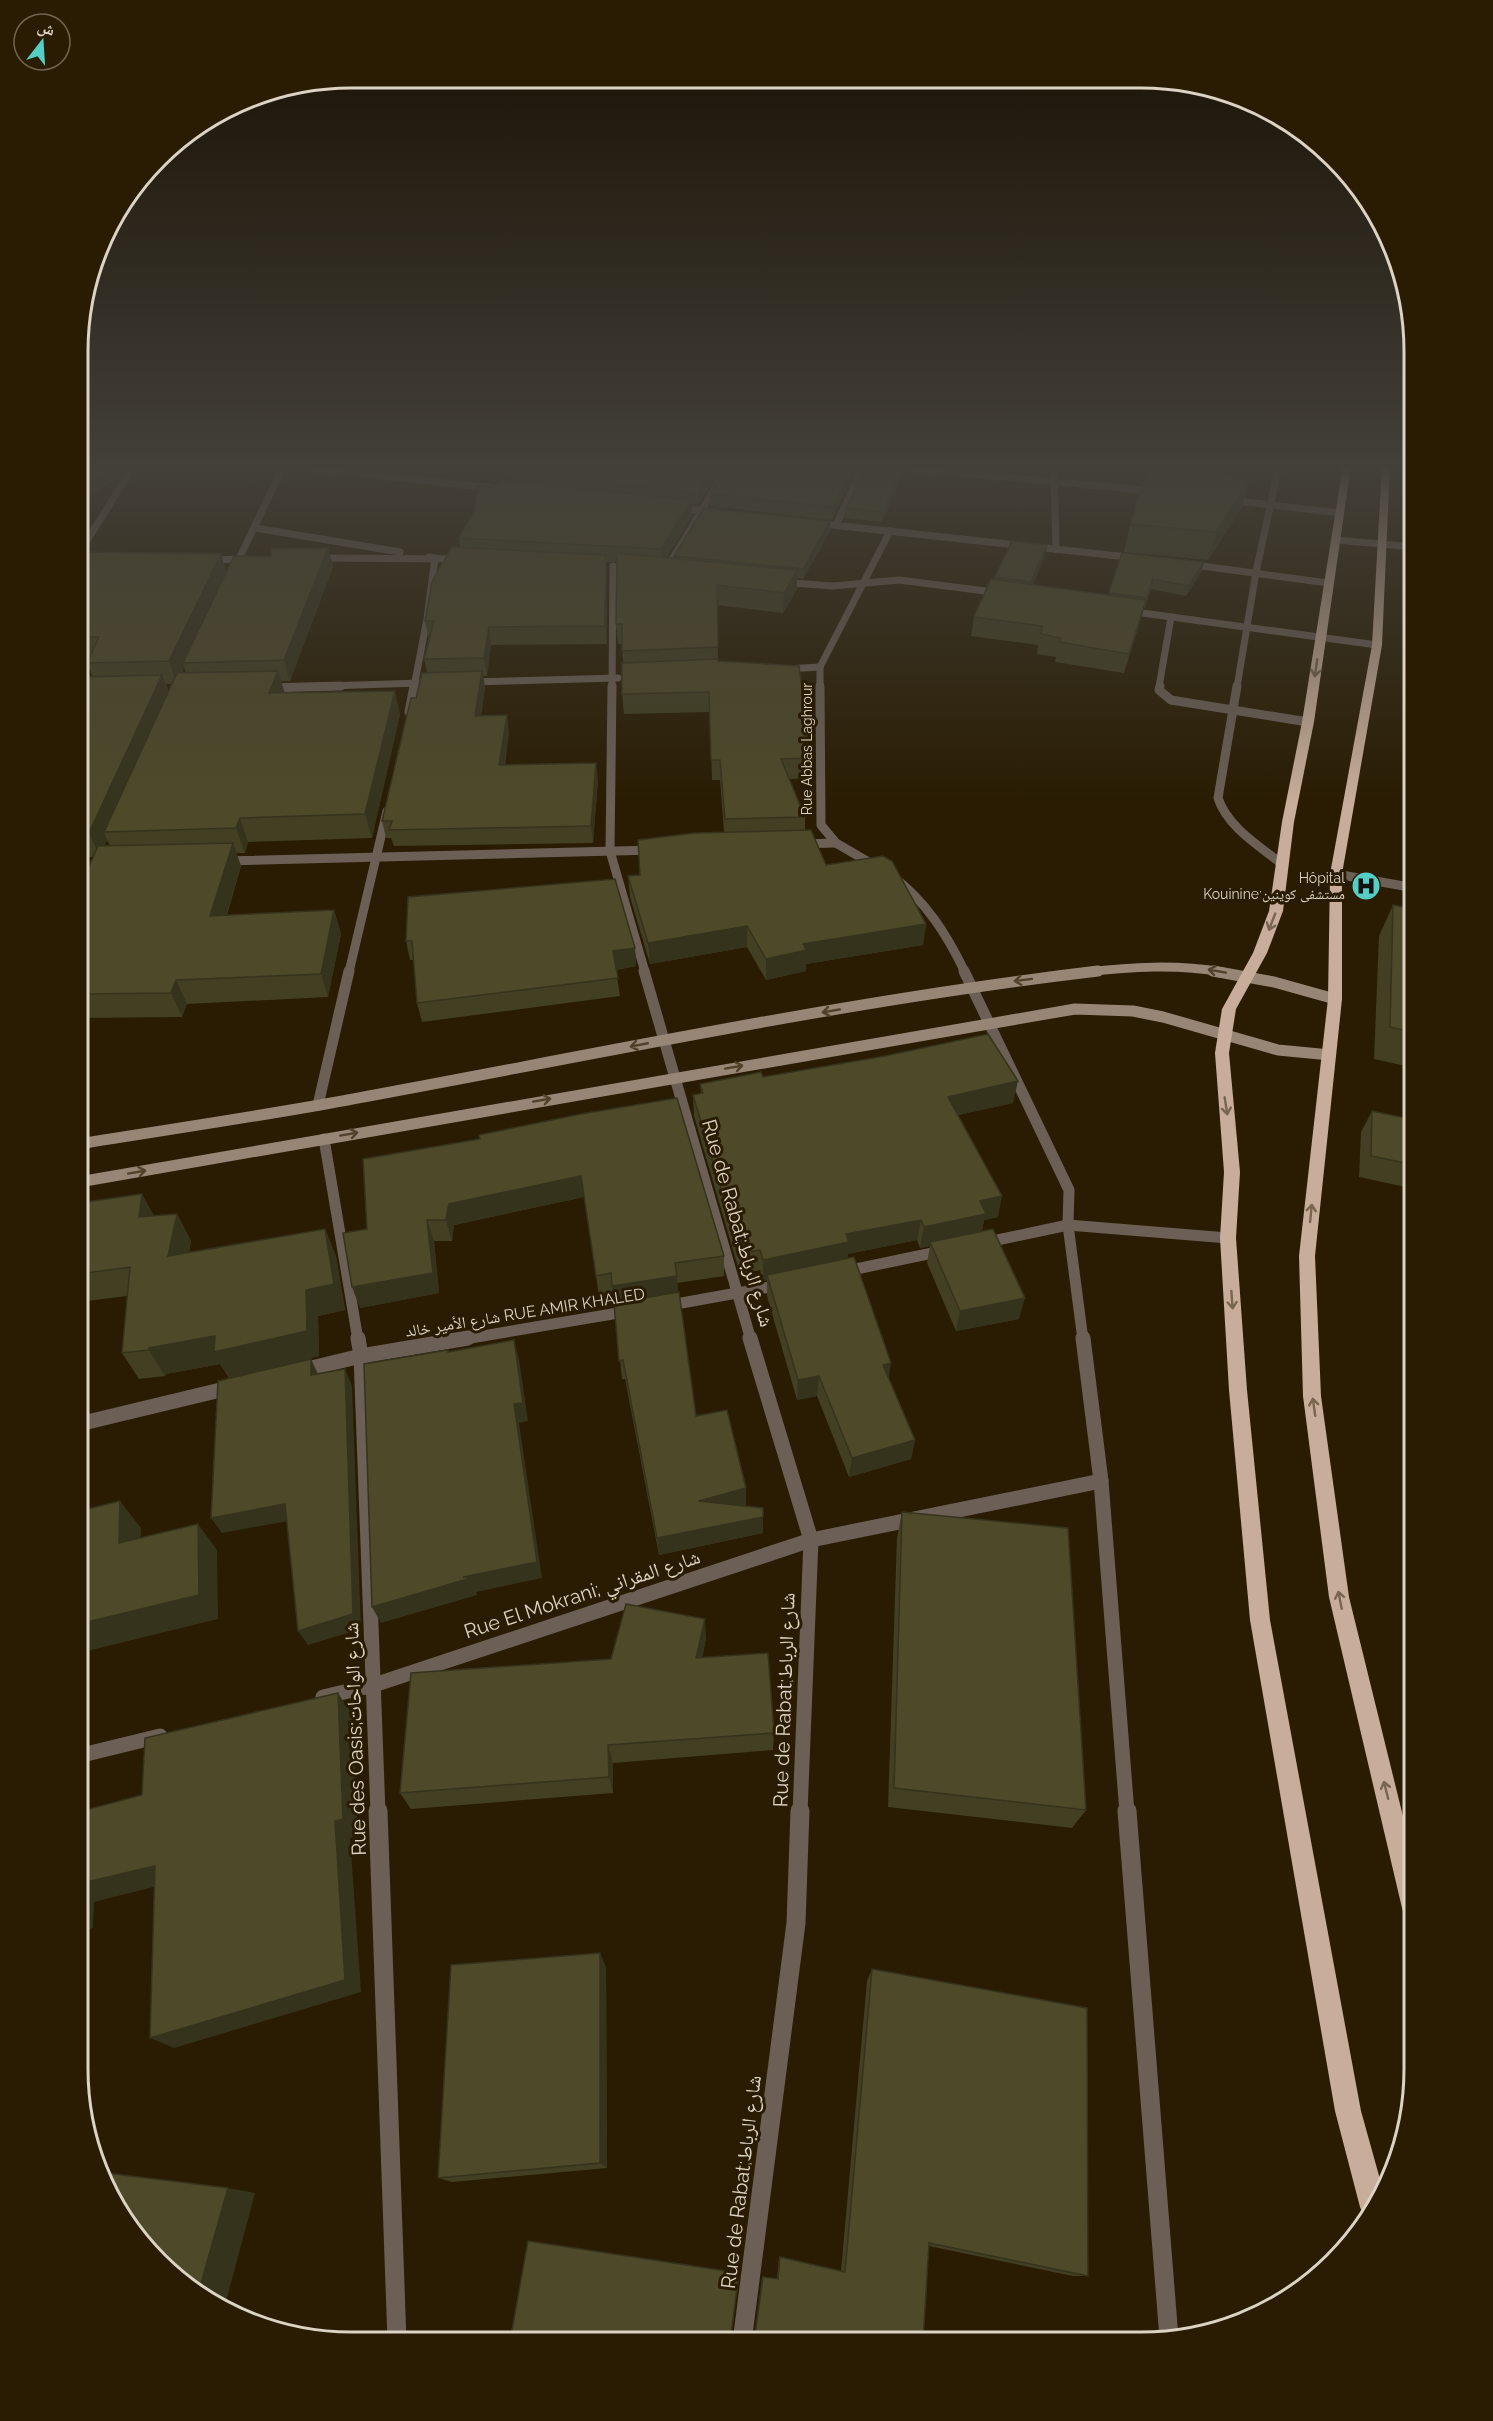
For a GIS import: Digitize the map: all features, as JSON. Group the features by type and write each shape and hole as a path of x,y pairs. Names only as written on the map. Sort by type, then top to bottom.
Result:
{"highway":[{"path":"1329,578 1308,722 1288,822 1276,911 1260,953 1229,1009 1223,1035 1223,1086 1229,1124 1232,1172 1228,1238 1238,1390 1260,1620 1348,2111 1371,2197"},
{"path":"1382,578 1377,645 1336,874 1335,999 1307,1256 1312,1396 1339,1598 1404,1867"}],"main road":[{"path":"88,1143 318,1105 663,1040 971,986 1138,966 1198,968 1246,976 1335,999"},
{"path":"88,1180 1075,1009 1098,1008 1163,1017 1278,1050 1330,1055"}],"street":[{"path":"407,718 432,578"},
{"name":"Rue de Rabat;شارع الرباط","path":"617,578 612,678 610,851 737,1294 811,1540 796,1923 743,2332"},
{"name":"Rue Abbas Laghrour","path":"865,578 820,667 819,818 826,833 836,843 899,879 917,895 934,916 971,986 1069,1190 1068,1225 1101,1481 1167,2331"},
{"path":"1255,578 1218,798 1219,806 1228,818 1283,865"},
{"path":"1295,578 1328,583"},
{"path":"772,581 820,586 862,584 886,580 914,581 1008,594"},
{"path":"1124,610 1377,645"},
{"path":"1171,617 1159,690 1171,700 1308,722"},
{"path":"774,670 820,667"},
{"path":"461,682 623,678"},
{"path":"263,689 427,683"},
{"path":"318,1105 389,799"},
{"path":"789,844 836,843"},
{"path":"211,861 669,849"},
{"path":"1336,874 1404,886"},
{"name":"Rue des Oasis;شارع الواحات","path":"324,1139 361,1356 375,1685 397,2332"},
{"path":"828,1275 1068,1225 1228,1238"},
{"name":"شارع الأمير خالد RUE AMIR KHALED","path":"282,1375 361,1356 737,1294 794,1282"},
{"path":"88,1422 248,1383"},
{"name":"Rue El Mokrani; شارع المقراني","path":"306,1701 375,1685 811,1540 1101,1481"},
{"path":"88,1754 170,1734"}],"building":[{"path":"88,578 209,578 169,661 88,663 99,637 88,637"},
{"path":"224,578 316,578 284,660 183,663"},
{"path":"434,578 606,578 605,626 489,627 484,658 424,659 434,621 425,621"},
{"path":"617,578 792,578 784,593 717,585 718,647 622,651 622,624 616,624"},
{"path":"1002,578 1033,578 1031,582"},
{"path":"1114,578 1193,578 1188,586 1153,579 1147,598 1109,593"},
{"path":"991,579 1146,600 1129,654 1059,642 1061,638 1041,634 1042,626 974,617"},
{"path":"718,659 718,661 799,666 810,758 781,759 805,817 725,819 720,760 711,760 709,692 622,694 622,663"},
{"path":"278,671 269,693 395,691 365,814 240,818 236,828 104,832 177,673"},
{"path":"482,671 475,716 507,715 499,765 596,763 591,826 389,830 392,821 382,821 411,698 416,698 422,673"},
{"path":"162,675 88,833 88,677"},
{"path":"811,830 826,865 883,856 892,861 926,924 803,944 807,950 766,959 747,926 648,943 628,876 640,875 638,840 695,833"},
{"path":"233,843 210,916 334,910 321,974 176,980 171,993 88,994 88,868 98,846"},
{"path":"615,879 635,948 613,951 618,978 417,1003 412,941 406,941 408,897"},
{"path":"1393,905 1404,907 1404,1030 1390,1027"},
{"path":"988,1034 1018,1081 948,1097 1002,1196 980,1201 986,1214 924,1227 921,1220 846,1234 849,1242 763,1260 760,1250 740,1253 693,1095 703,1093 700,1084 761,1072 763,1077 885,1056"},
{"path":"677,1098 724,1256 675,1263 677,1276 612,1286 611,1273 596,1276 581,1176 449,1204 446,1220 427,1220 433,1273 352,1287 343,1233 367,1229 363,1159 480,1139 479,1135 581,1114"},
{"path":"1372,1111 1404,1118 1404,1163 1371,1156"},
{"path":"142,1194 139,1217 177,1214 168,1256 325,1229 334,1284 306,1290 307,1331 214,1352 215,1336 149,1348 149,1350 122,1353 130,1267 88,1273 88,1202"},
{"path":"993,1229 1025,1298 960,1311 930,1242"},
{"path":"854,1257 891,1363 883,1365 915,1440 852,1458 819,1376 798,1380 767,1275"},
{"path":"679,1292 696,1416 727,1410 746,1488 699,1501 763,1508 763,1517 657,1538 623,1360 619,1361 614,1303"},
{"path":"514,1340 523,1403 514,1404 537,1562 463,1577 471,1578 372,1607 364,1364"},
{"path":"311,1359 311,1375 345,1369 353,1614 298,1631 285,1504 211,1518 218,1381"},
{"path":"120,1501 119,1543 198,1524 199,1595 88,1622 88,1509"},
{"path":"902,1512 1068,1528 1086,1810 894,1788"},
{"path":"626,1604 705,1619 696,1658 768,1653 774,1733 608,1745 609,1777 400,1793 411,1673 611,1659"},
{"path":"338,1693 343,1819 335,1821 345,1980 150,2038 155,1866 88,1882 88,1809 142,1795 145,1738"},
{"path":"600,1953 600,2163 438,2178 451,1965"},
{"path":"872,1969 1087,2008 1088,2276 929,2243 924,2332 755,2332 763,2277 778,2279 780,2257 845,2272"},
{"path":"111,2174 228,2188 201,2285 178,2267 143,2230 124,2201"},
{"path":"528,2241 739,2273 731,2332 512,2332"}],"place":[{"name":"Hôpital Kouinine;مستشفى كوينين","path":"1366,886"}]}
